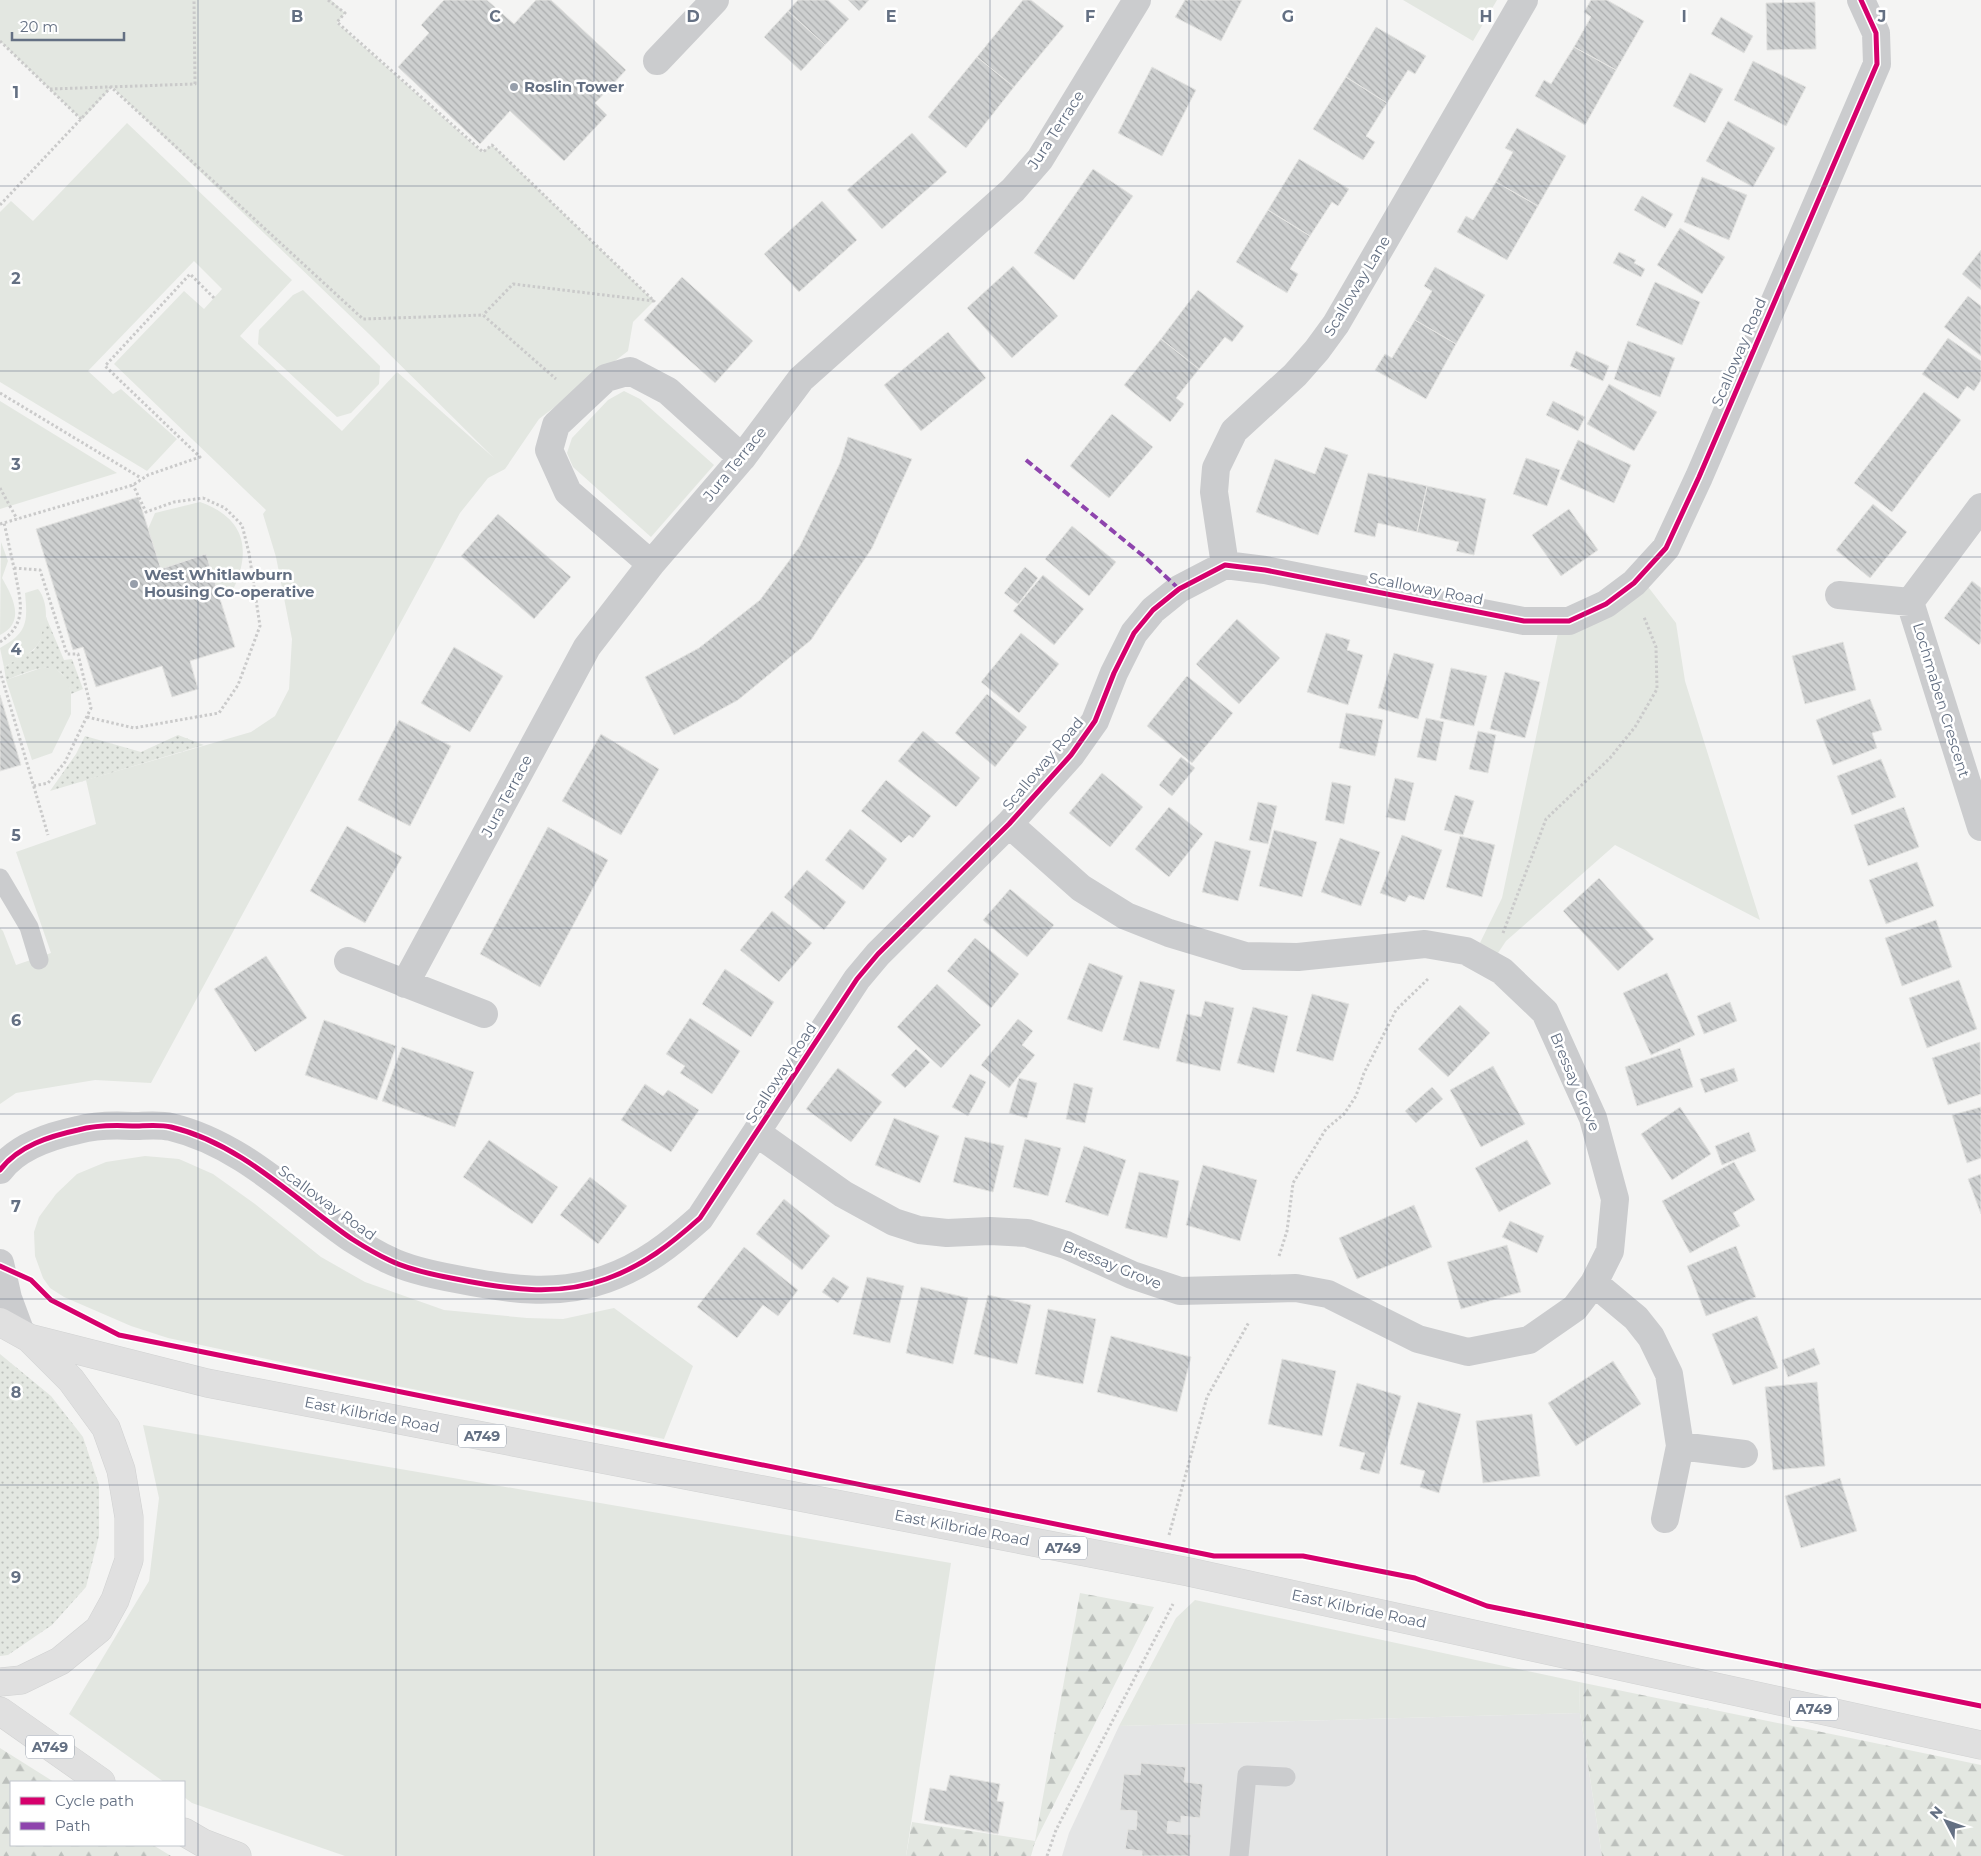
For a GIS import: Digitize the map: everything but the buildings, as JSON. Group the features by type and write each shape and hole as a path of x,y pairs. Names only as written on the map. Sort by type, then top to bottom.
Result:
{"main road":[{"name":"East Kilbride Road","path":"17,1331 207,1383 1189,1572 1981,1746"},
{"path":"0,1682 21,1680 60,1661 99,1629 115,1600 129,1560 129,1516 121,1470 106,1428 71,1380 17,1331"},
{"name":"A749","path":"0,1711 100,1781"},
{"path":"185,1833 204,1843 237,1856"}],"street":[{"path":"657,61 715,0"},
{"name":"Jura Terrace","path":"405,984 587,647 651,564 742,458 801,379 1013,190 1040,159 1137,0"},
{"name":"Scalloway Lane","path":"1225,565 1214,492 1216,468 1234,431 1295,375 1336,324 1524,0"},
{"name":"Scalloway Road","path":"0,1170 5,1163 22,1151 42,1140 60,1134 98,1125 170,1127 220,1144 283,1186 352,1239 390,1261 431,1274 479,1284 531,1290 576,1288 606,1279 642,1264 671,1244 700,1218 857,979 878,954 1009,824 1071,755 1096,721 1114,673 1130,641 1153,610 1179,589 1225,565 1265,570 1524,621 1569,621 1606,604 1626,589 1666,548 1703,467 1877,64 1876,32 1861,0"},
{"path":"651,564 568,492 549,450 556,425 606,378 630,371 668,391 742,458"},
{"name":"Lochmaben Crescent","path":"1910,602 1981,507"},
{"name":"Lochmaben Crescent","path":"1839,595 1910,602"},
{"name":"Lochmaben Crescent","path":"1910,602 1981,827"},
{"name":"Bressay Grove","path":"757,1133 843,1194 902,1225 919,1230 948,1233 990,1231 1027,1233 1066,1245 1132,1275 1180,1291 1296,1288 1328,1294 1418,1339 1468,1352 1529,1340 1575,1308 1594,1283 1610,1251 1615,1199 1592,1118 1545,1012 1502,971 1466,951 1426,944 1298,957 1246,956 1169,933 1126,916 1081,888 1009,824"},
{"path":"348,962 484,1014"},
{"path":"0,1263 17,1331"},
{"path":"1594,1283 1636,1318 1651,1337 1669,1374 1680,1446 1664,1519"},
{"path":"1680,1446 1744,1454"}],"lane":[{"path":"0,878 29,927 39,960"},
{"path":"1239,1856 1247,1775 1286,1777"}],"path":[{"path":"50,89 195,84 194,0"},
{"path":"328,0 345,13 337,22 483,152 492,144 654,301 513,284 483,315"},
{"path":"0,41 82,120"},
{"path":"0,205 112,87"},
{"path":"112,87 362,319 483,315 581,401"},
{"path":"0,642 11,635 19,619 21,601 2,523 133,485 141,478 200,457 105,366 190,274 214,298"},
{"path":"0,393 141,478"},
{"path":"87,717 134,728 219,713 238,685 260,626 249,553 242,525 225,508 203,498 174,502 146,512 133,485"},
{"path":"0,488 17,519"},
{"path":"14,568 40,570 67,654 78,654 91,708 65,762 48,783 33,786"},
{"path":"1485,962 1501,938 1546,820 1610,758 1635,727 1657,689 1656,647 1641,609 1626,589"},
{"path":"0,671 48,835"},
{"path":"1169,1537 1207,1397 1242,1332 1270,1288 1287,1230 1293,1183 1326,1129 1344,1114 1356,1096 1364,1073 1396,1010 1431,977"},
{"path":"1048,1856 1056,1830 1189,1572"}],"shaded area":[{"path":"1580,1713 1602,1856 1062,1856 1069,1833 1119,1726"}],"green space":[{"path":"0,0 331,0 345,13 337,23 482,152 492,145 654,301 633,322 628,351 539,419 505,469 488,478 460,513 151,1083 95,1080 16,1093 0,1104 0,928 3,931 16,965 51,953 16,852 96,824 86,780 251,732 275,716 289,689 292,639 276,557 263,514 266,510 114,364 184,291 204,309 222,289 194,261 88,371 113,394 121,389 177,439 147,471 0,382 0,212 11,201 33,221 127,123 292,280 240,336 342,431 397,372 494,458 368,333 112,87 82,120 0,41"},
{"path":"1403,0 1497,0 1473,41"},
{"path":"303,290 380,366 379,384 351,413 337,417 258,344 259,330 293,295"},
{"path":"624,391 640,399 714,465 651,537 573,467 567,453 572,438 608,400"},
{"path":"0,401 117,473 0,509"},
{"path":"200,502 216,509 228,518 236,528 241,540 243,552 237,581 230,596 220,599 161,569 148,529 155,513"},
{"path":"1,542 8,561 2,578 13,601 15,616 8,630 0,635"},
{"path":"1642,579 1676,623 1685,681 1760,920 1615,845 1506,941 1492,962 1475,953 1502,898 1559,628"},
{"path":"38,589 42,595 46,610 43,635 32,651 4,667 0,648 21,632 26,620 25,593"},
{"path":"46,617 64,660 72,659 83,689 71,694 67,681 61,673 54,669 36,669 6,680 4,667 34,650 40,641"},
{"path":"41,668 55,668 68,680 71,694 71,714 52,753 32,760 6,680"},
{"path":"178,735 204,745 50,791 76,754 85,736 141,752"},
{"path":"145,1156 179,1159 213,1174 255,1204 321,1257 365,1282 444,1310 527,1318 563,1319 614,1308 693,1366 664,1439 332,1373 168,1338 131,1326 64,1297 50,1288 43,1278 35,1256 34,1232 39,1217 56,1194 77,1174 106,1162"},
{"path":"0,1354 51,1396 83,1437 99,1485 99,1536 86,1587 52,1625 8,1655 0,1656"},
{"path":"143,1425 951,1563 906,1856 345,1856 192,1803 185,1798 185,1781 163,1781 69,1714 149,1581 159,1498"},
{"path":"1080,1593 1154,1607 1035,1842 1031,1856 906,1856 912,1822 1035,1841"},
{"path":"1195,1600 1579,1682 1580,1713 1119,1726 1176,1618"},
{"path":"1579,1682 1981,1765 1981,1856 1602,1856 1580,1713"},
{"path":"0,1748 52,1781 10,1781 10,1846 155,1846 171,1856 0,1856"}],"marked path":[{"path":"1026,460 1147,559 1179,589"}],"cycle path":[{"path":"0,1170 25,1148 67,1132 105,1126 166,1126 197,1135 244,1159 352,1239 384,1258 413,1269 439,1276 494,1286 550,1290 588,1285 619,1274 644,1261 678,1237 700,1218 857,979 878,954 1009,824 1071,755 1095,721 1114,673 1134,633 1153,610 1179,589 1225,565 1265,570 1524,621 1569,621 1606,604 1634,583 1666,548 1699,477 1877,64 1876,33 1861,0"},
{"path":"0,1266 31,1280 51,1300 119,1335 1214,1556 1303,1556 1415,1578 1487,1606 1981,1706"}],"place":[{"name":"Roslin Tower","path":"514,87"},
{"name":"West Whitlawburn Housing Co-operative","path":"134,584"}]}
